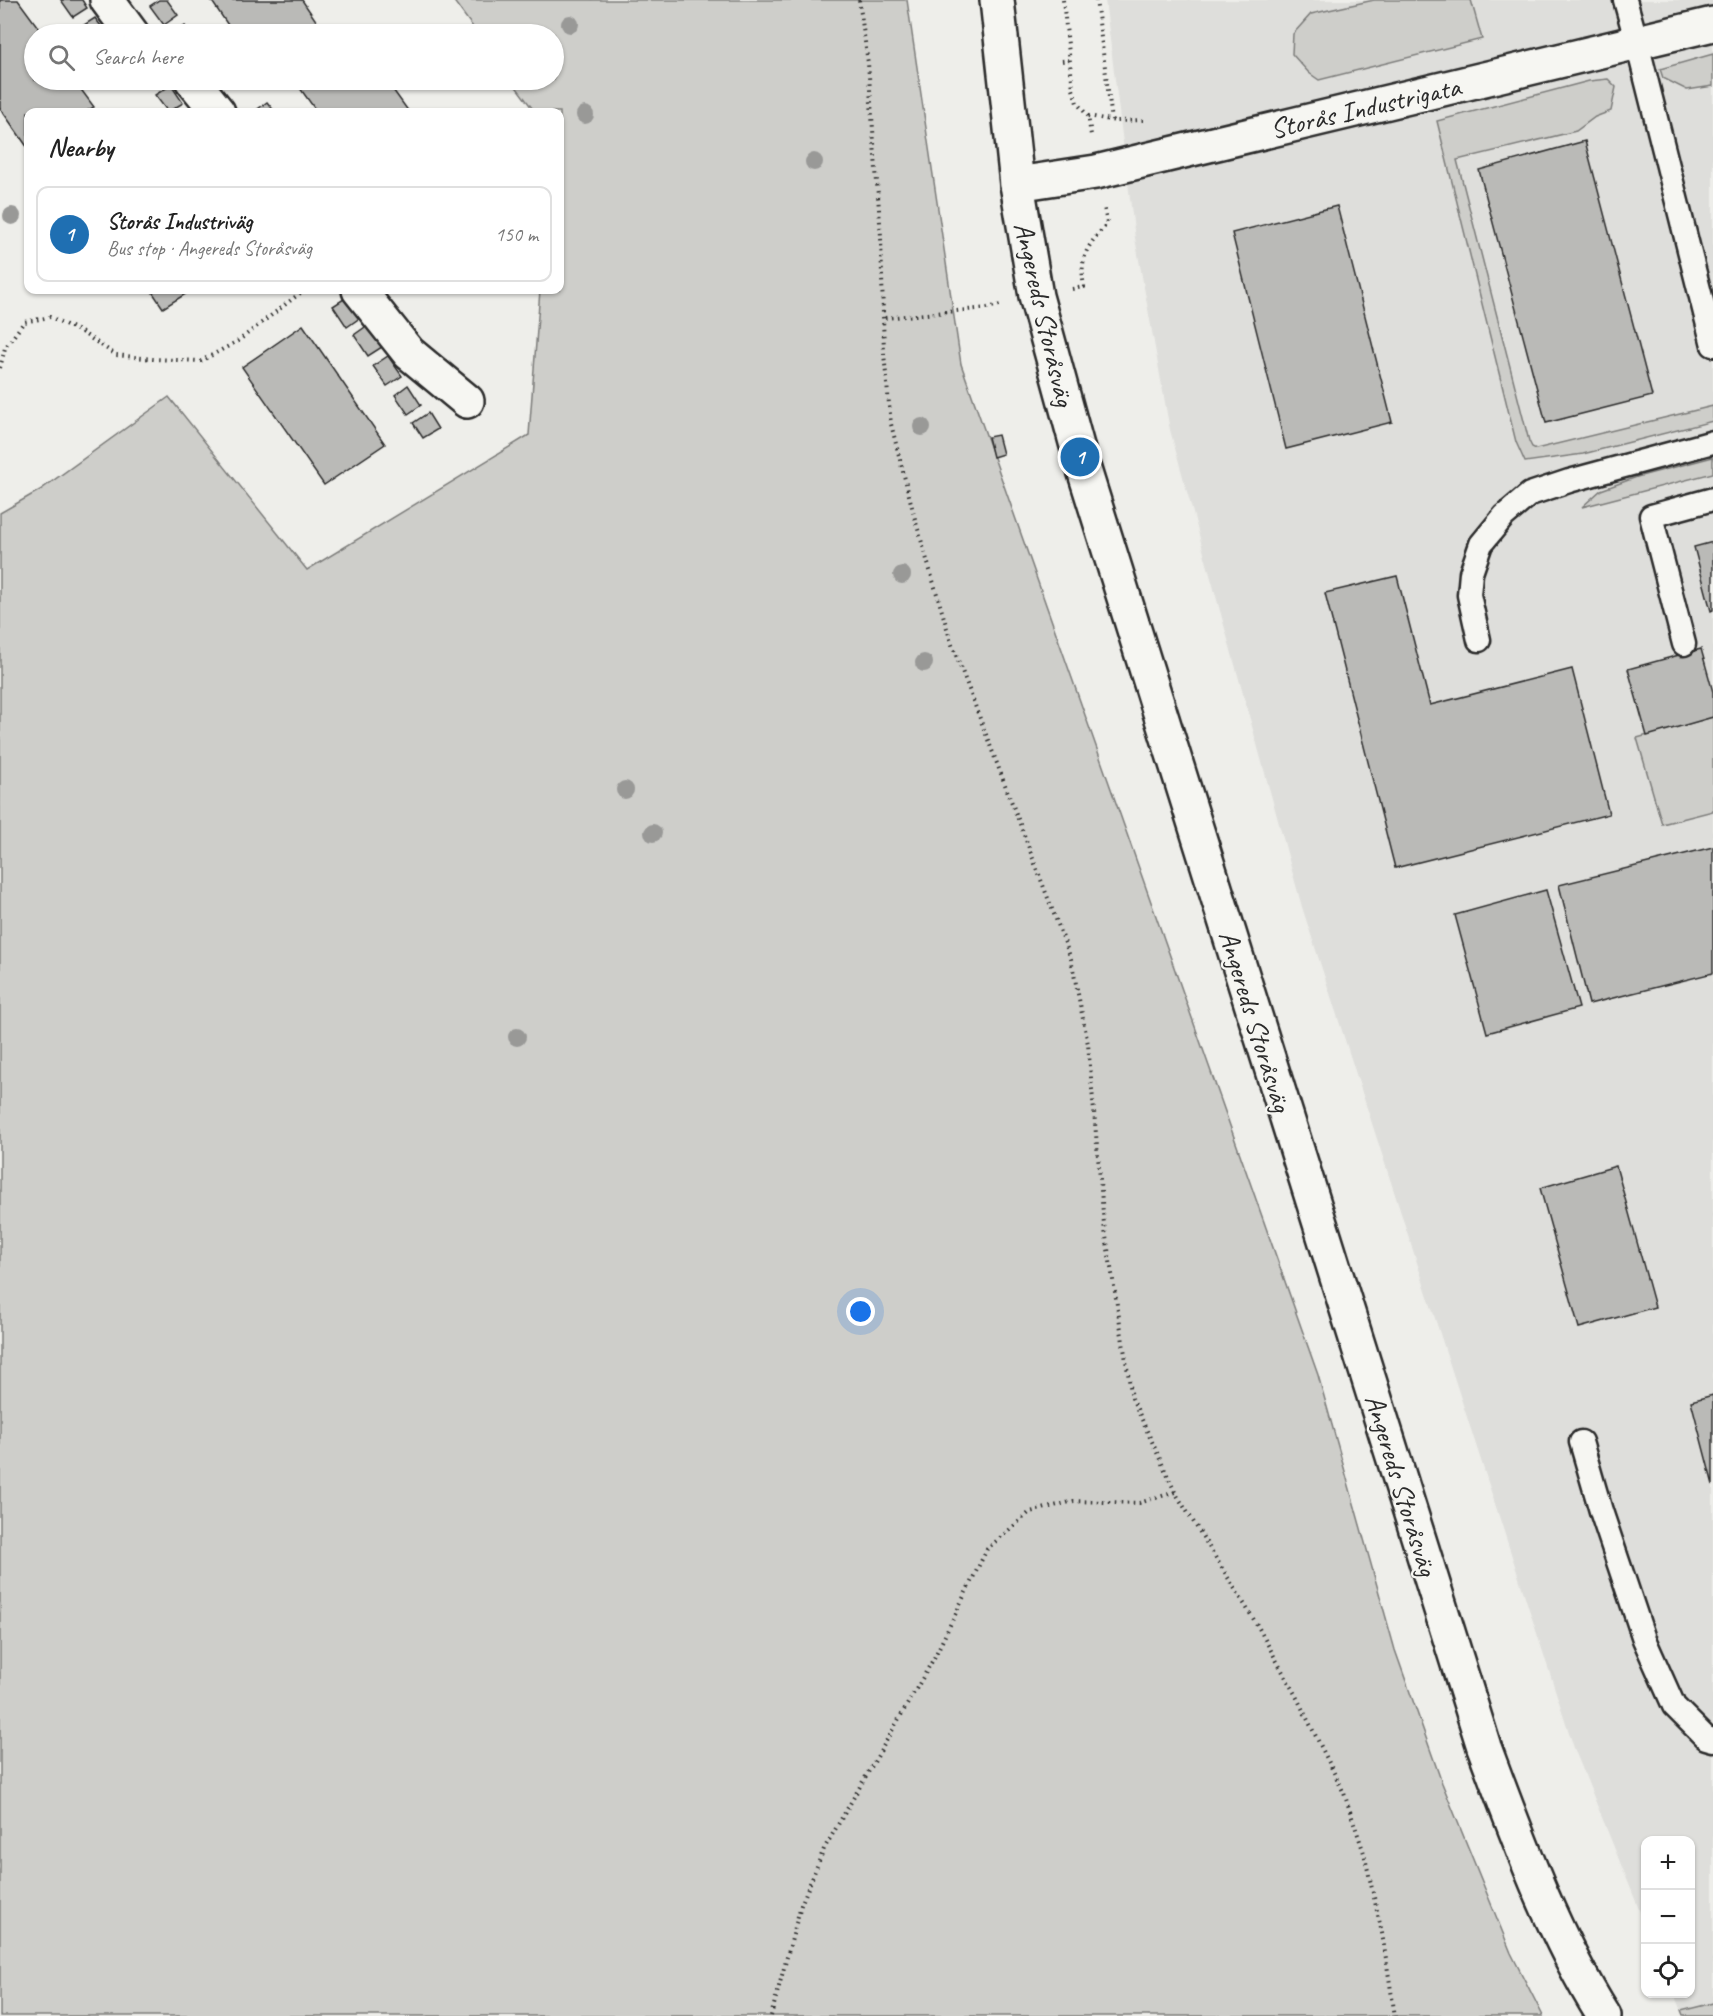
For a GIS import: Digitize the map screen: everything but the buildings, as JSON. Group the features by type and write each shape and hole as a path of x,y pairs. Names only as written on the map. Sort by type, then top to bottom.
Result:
{"street":[{"path":"107,0 125,24"},
{"name":"Angereds Storåsväg","path":"997,0 1017,184 1036,296 1080,457 1484,1747 1521,1848 1563,1941 1604,2016"},
{"name":"Storås Industrigata","path":"1017,184 1096,172 1713,24"},
{"path":"200,90 215,108"},
{"path":"362,294 409,352 467,401"}],"lane":[{"path":"1624,0 1637,43 1713,345"},
{"path":"1479,640 1469,595 1471,573 1481,544 1504,516 1530,494 1569,481 1713,442"},
{"path":"1684,644 1651,516 1713,499"},
{"path":"1581,1442 1644,1639 1674,1706 1706,1738 1713,1740"}],"path":[{"path":"859,0 869,74 881,236 885,318 884,354 891,424 915,519 951,642 1071,959 1088,1044 1104,1224 1132,1398 1175,1492 1256,1623 1296,1696 1344,1793 1365,1853 1382,1933 1395,2016"},
{"path":"1095,0 1112,120"},
{"path":"1062,61 1069,60"},
{"path":"0,368 5,348 24,322 50,317 81,332 116,355 201,361 238,341 299,294"},
{"path":"771,2016 801,1905 824,1849 934,1658 987,1549 1030,1512 1074,1501 1139,1503 1175,1492"}],"shaded area":[{"path":"453,0 907,0 961,364 1318,1375 1395,1650 1442,1783 1511,1953 1543,2016 0,2016 0,513 40,490 169,397 307,570 529,435 540,294 564,294 564,108 532,108 518,90 564,90 564,24 471,24"},
{"path":"1105,0 1713,0 1713,2003 1681,2011 1676,1998 1695,1998 1695,1836 1641,1836 1641,1914 1574,1748 1302,907 1170,430 1135,238"},
{"path":"1374,0 1471,0 1482,39 1319,80 1309,73 1292,54 1293,34 1311,14"},
{"path":"1713,54 1713,86 1687,90 1663,78 1660,69"},
{"path":"1608,79 1616,87 1611,111 1595,117 1576,131 1457,160 1529,441 1536,449 1713,406 1713,421 1583,454 1525,462 1516,442 1437,121 1589,81"},
{"path":"1713,457 1713,473 1582,507 1601,490 1637,477"},
{"path":"1713,717 1713,811 1662,824 1637,738"},
{"path":"1713,2003 1713,2016 1683,2016 1681,2011"}],"place":[{"name":"Storås Industriväg","path":"1080,457"}]}
